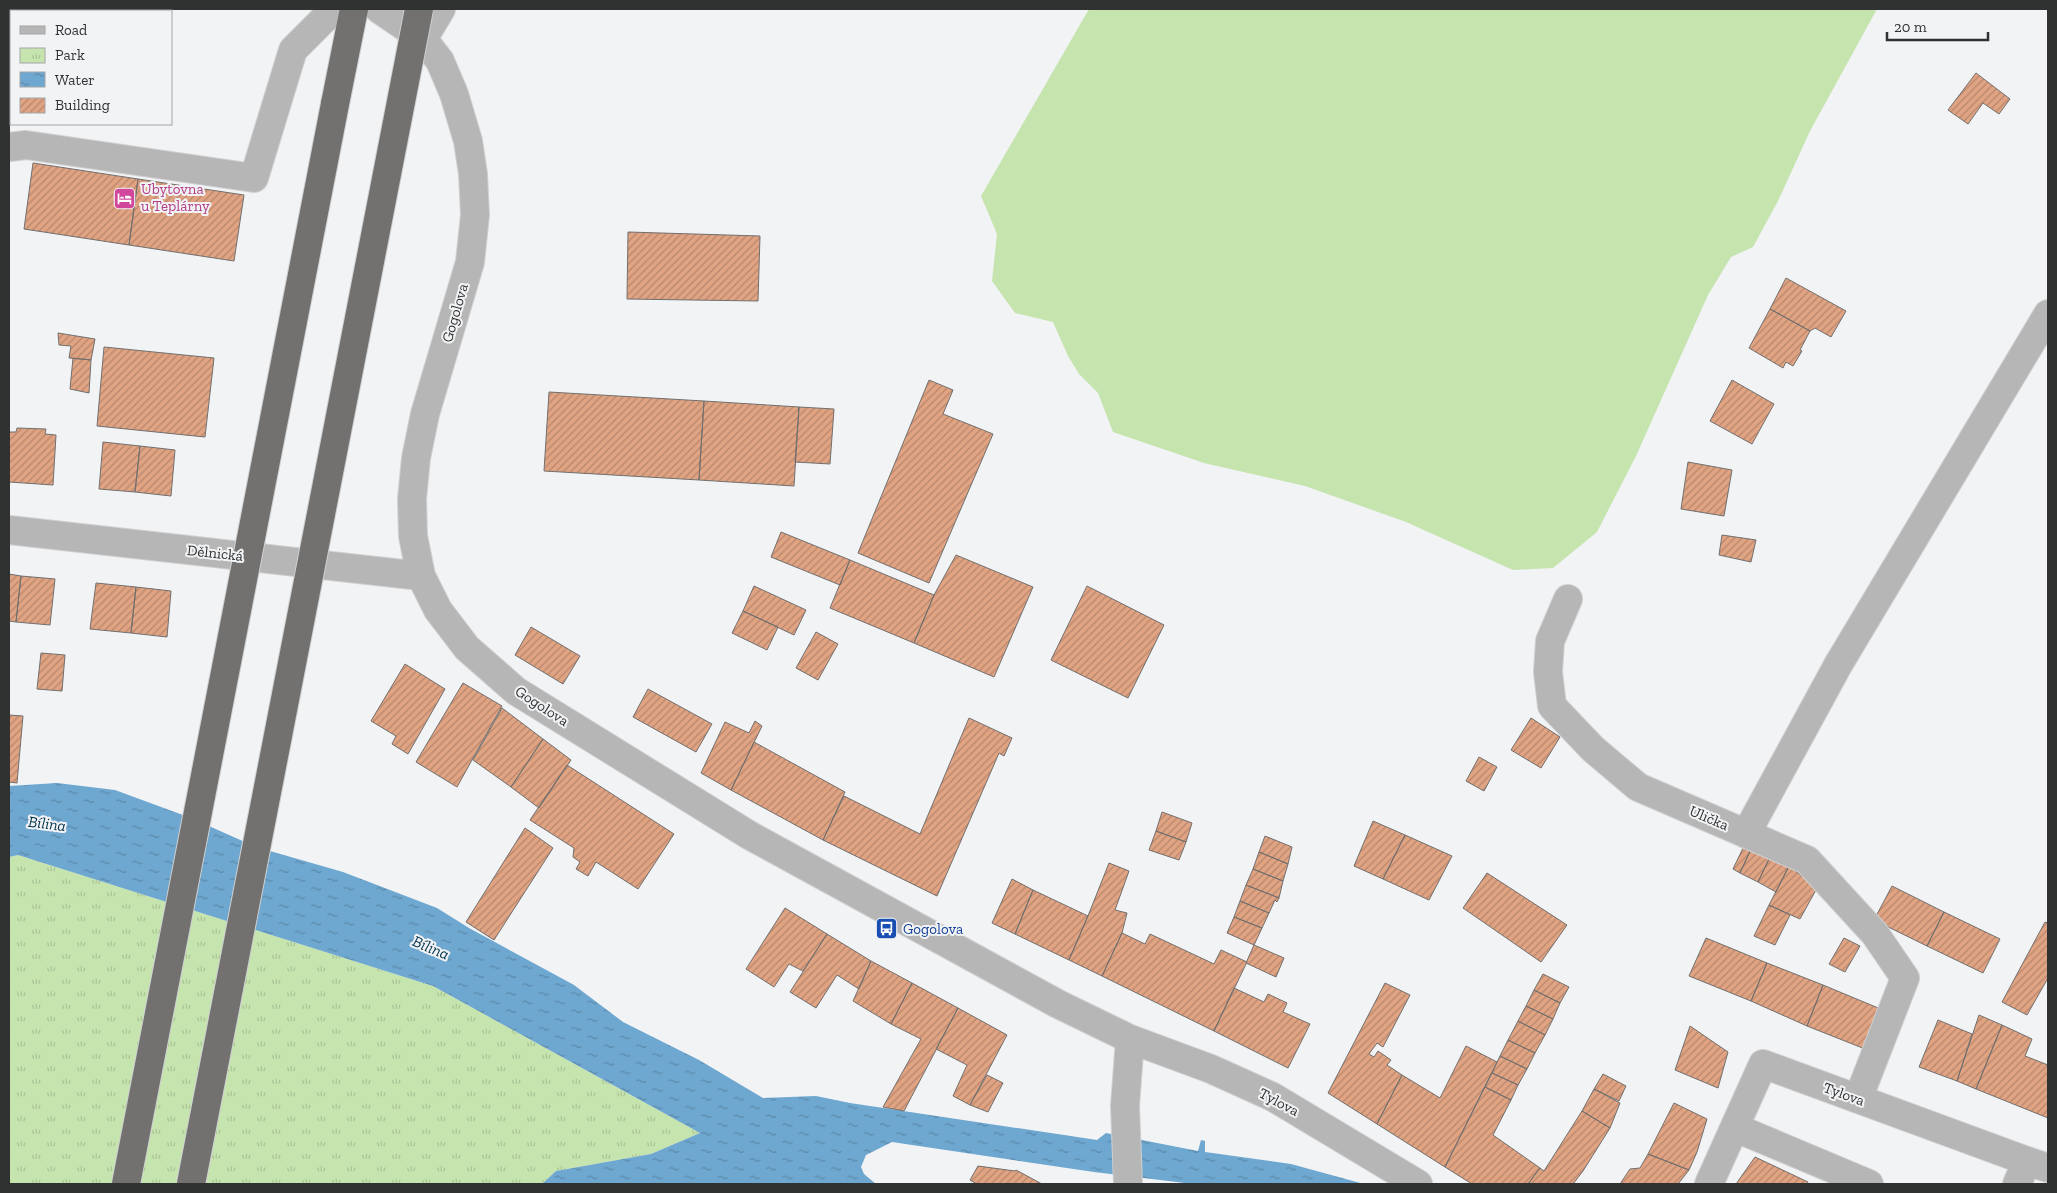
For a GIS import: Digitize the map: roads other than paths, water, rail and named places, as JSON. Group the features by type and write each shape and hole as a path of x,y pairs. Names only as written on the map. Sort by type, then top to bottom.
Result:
{"highway":[{"path":"335,104 340,9"},
{"path":"126,1184 354,9"},
{"path":"190,1184 419,9"}],"street":[{"path":"9,147 26,145 254,178 292,50 334,9"},
{"name":"Gogolova","path":"379,9 423,39 440,61 454,94 468,141 473,174 475,215 470,262 425,414 416,458 412,499 413,536 421,576 438,610 467,648 516,691 749,835 1058,1004 1130,1039"},
{"path":"423,39 441,9"},
{"path":"1746,834 1838,665 2048,314"},
{"name":"Dělnická","path":"9,530 421,576"},
{"name":"Ulička","path":"1568,599 1550,641 1548,672 1552,706 1593,749 1638,787 1806,860 1875,934 1905,978 1858,1099"},
{"path":"1128,1184 1125,1106 1130,1039"},
{"name":"Tylova","path":"1130,1039 1211,1070 1273,1097 1418,1184"},
{"name":"Tylova","path":"1709,1184 1736,1128 1763,1064 1858,1099 2031,1171"},
{"path":"1736,1128 1869,1184"}],"water":[{"name":"Bílina","path":"57,783 115,790 191,818 256,847 343,872 437,908 469,928 574,985 623,1022 699,1060 763,1098 816,1096 850,1103 1097,1140 1106,1133 1198,1151 1201,1140 1205,1141 1205,1152 1291,1164 1364,1184 1193,1184 1094,1172 892,1142 866,1155 861,1167 864,1174 876,1184 542,1184 556,1171 651,1154 700,1133 433,986 18,855 9,857 9,786"}],"place":[{"name":"Ubytovna u Teplárny","path":"125,198"},
{"name":"Gogolova","path":"887,929"}]}
